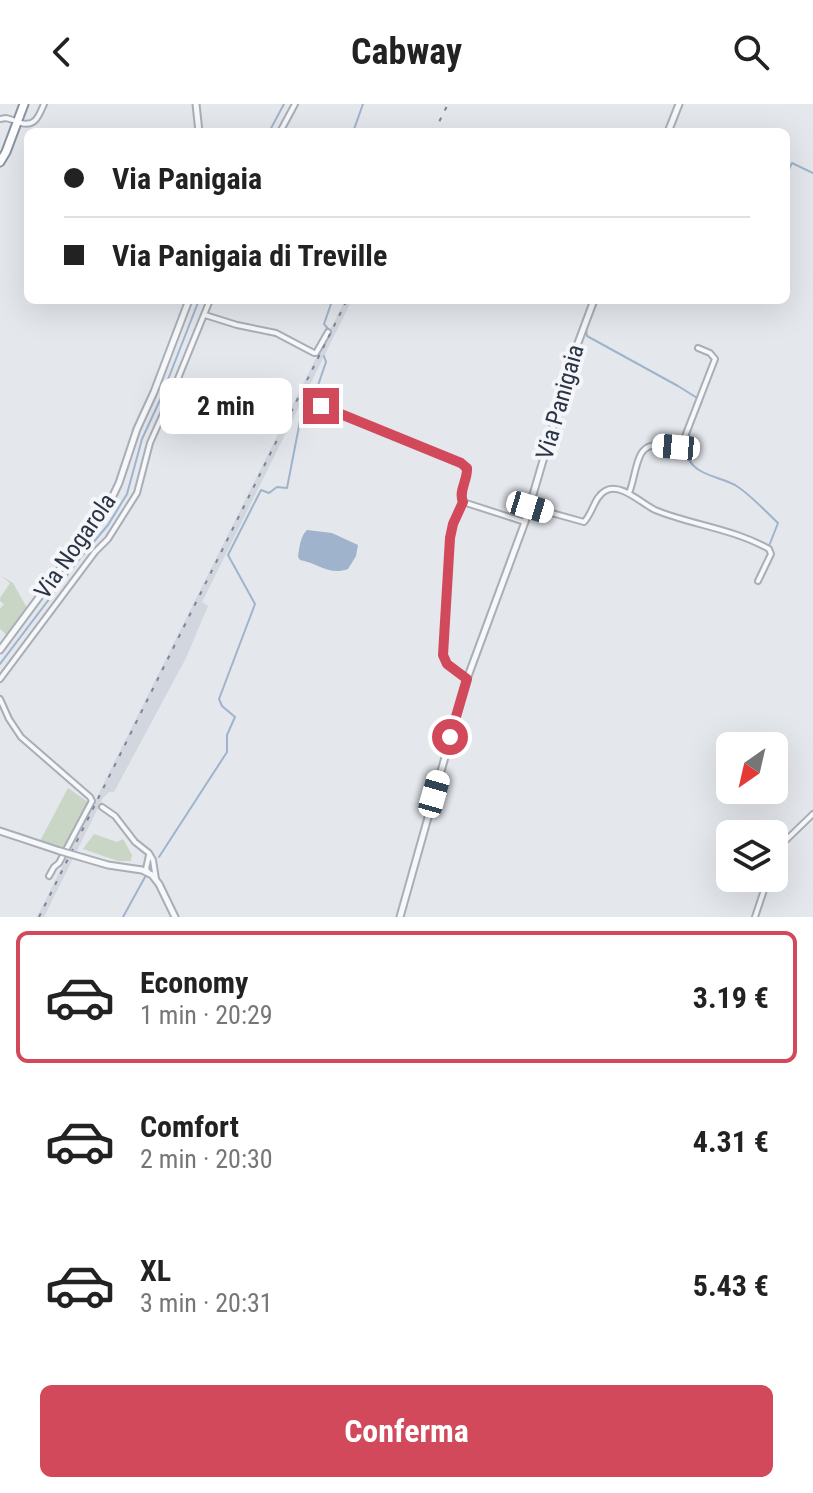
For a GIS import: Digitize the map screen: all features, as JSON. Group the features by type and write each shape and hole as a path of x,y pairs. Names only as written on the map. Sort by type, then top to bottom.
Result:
{"highway":[{"path":"0,162 24,104"}],"street":[{"path":"21,123 29,125 35,122 44,104"},
{"path":"196,104 199,128"},
{"path":"282,128 295,104"},
{"path":"670,128 679,104"},
{"path":"0,119 13,120"},
{"name":"Via Nogarola","path":"0,650 111,500 187,304"},
{"path":"0,679 108,539 133,501 150,443 209,304"},
{"name":"Via Panigaia","path":"400,917 467,679 525,522 575,351 593,304"},
{"path":"205,315 276,333 314,353 328,332"},
{"path":"629,493 645,448 653,445 676,447 684,439 715,359 698,348"},
{"path":"321,406 467,468 461,493 463,502 450,538 443,655 447,664 467,679"},
{"path":"530,507 584,522 605,491 613,489 629,493 660,511 742,536 769,549 771,554 758,581"},
{"path":"463,502 525,522"},
{"path":"0,699 21,737 91,799 80,827 49,876"},
{"path":"102,807 115,816 135,842 146,850 149,868 175,917"},
{"path":"788,838 813,814"},
{"path":"0,831 118,867 149,868"},
{"path":"755,917 763,892"}],"shaded area":[{"path":"343,304 350,304 202,602 208,606 186,658 114,792 103,798 44,917 37,917"}],"green space":[{"path":"0,575 13,583 27,608 8,636 0,629 0,609 4,604 0,598 10,583"},
{"path":"68,788 88,802 65,849 40,841"},
{"path":"94,834 117,842 123,839 132,855 131,861 118,861 83,849"}],"water":[{"path":"307,530 332,533 358,545 348,569 329,570 300,560 300,546"}],"waterway":[{"path":"271,128 284,104"},
{"path":"354,128 363,104"},
{"path":"790,167 792,163 813,173"},
{"path":"0,664 108,525 127,494 142,439 197,304"},
{"path":"329,330 324,324 331,304"},
{"path":"590,319 596,304"},
{"path":"586,328 587,336 702,401 688,437 687,455 699,470 741,489 778,523 769,546"},
{"path":"314,397 326,362 324,356"},
{"path":"302,413 306,400"},
{"path":"159,857 227,752 227,735 235,717 222,706 219,699 255,604 228,555 261,490 269,493 277,487 287,488 300,421"},
{"path":"123,917 145,877"}],"railway":[{"path":"436,128 448,104"},
{"path":"39,917 345,304"}],"route":[{"path":"321,406 467,468 461,496 463,502 450,538 443,658 467,679 450,737"}]}
